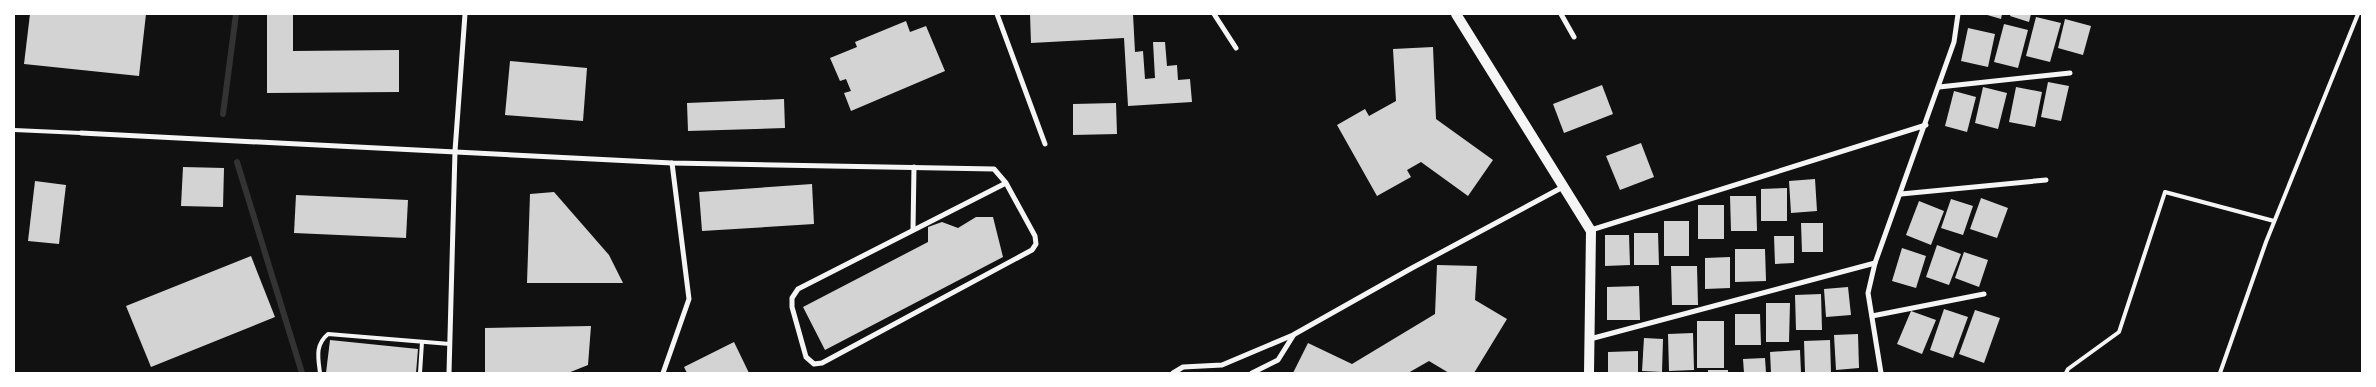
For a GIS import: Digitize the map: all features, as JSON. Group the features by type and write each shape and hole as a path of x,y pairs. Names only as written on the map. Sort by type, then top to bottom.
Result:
{"main road":[{"path":"1456,14 1591,231 1589,373"}],"street":[{"path":"449,373 455,151 465,14"},
{"path":"997,14 1045,144"},
{"path":"1214,14 1236,48"},
{"path":"1561,14 1574,37"},
{"path":"1881,373 1868,293 1876,263 1954,42 1958,14"},
{"path":"1939,87 2070,73"},
{"path":"1591,231 1926,125"},
{"path":"81,133 672,163 994,169 1006,183 1035,236 1036,244 1032,250 822,363 814,364 806,357 792,307 792,298 798,289 1006,183"},
{"path":"663,373 690,299 672,163"},
{"path":"913,230 914,167"},
{"path":"1901,194 2046,180"},
{"path":"1172,373 1183,368 1222,365 1293,335 1412,268 1563,187"},
{"path":"1589,339 1876,263"},
{"path":"1872,316 1984,294"},
{"path":"1252,373 1278,360 1293,335"}],"lane":[{"path":"2220,373 2274,221 2358,14"},
{"path":"14,130 81,133"},
{"path":"2066,373 2068,369 2119,332 2165,192 2274,221"},
{"path":"320,373 318,349 320,341 328,334 450,344"},
{"path":"420,373 422,342"}],"building":[{"path":"30,14 146,14 139,76 24,64"},
{"path":"267,14 293,14 293,51 399,50 399,92 267,93"},
{"path":"1030,14 1133,14 1135,52 1143,51 1145,79 1155,78 1153,42 1165,42 1167,66 1177,65 1178,80 1190,79 1192,102 1128,106 1124,38 1031,43"},
{"path":"1984,14 2002,14 2001,19"},
{"path":"2011,14 2031,14 2029,22 2010,16"},
{"path":"2036,17 2061,23 2050,62 2026,56"},
{"path":"2065,19 2091,26 2083,55 2058,48"},
{"path":"906,21 910,32 926,26 945,71 851,111 844,93 851,91 846,79 840,81 830,58 857,47 855,42"},
{"path":"2004,24 2028,30 2018,68 1994,62"},
{"path":"1968,28 1995,34 1988,67 1961,61"},
{"path":"1433,47 1436,119 1493,160 1468,196 1421,162 1407,170 1411,177 1377,196 1337,125 1365,109 1369,116 1396,101 1393,49"},
{"path":"510,61 587,68 583,121 505,115"},
{"path":"2048,82 2069,86 2061,121 2041,117"},
{"path":"1602,85 1613,114 1564,133 1553,104"},
{"path":"1983,87 2007,93 1998,129 1975,123"},
{"path":"2016,87 2042,92 2035,127 2009,122"},
{"path":"1954,91 1976,97 1967,132 1945,126"},
{"path":"784,99 785,128 688,131 687,103"},
{"path":"1116,103 1117,134 1073,135 1073,104"},
{"path":"1641,143 1654,177 1620,190 1606,156"},
{"path":"183,167 224,168 223,207 181,206"},
{"path":"1815,179 1817,211 1791,213 1789,181"},
{"path":"35,181 66,185 59,244 28,241"},
{"path":"812,184 814,224 702,231 699,192"},
{"path":"1787,188 1787,221 1761,221 1761,189"},
{"path":"554,192 609,255 623,283 527,283 530,194"},
{"path":"296,195 408,200 406,238 294,233"},
{"path":"1730,196 1756,196 1757,231 1731,231"},
{"path":"1981,198 2008,208 1997,238 1970,229"},
{"path":"1951,199 1973,206 1963,235 1941,228"},
{"path":"1919,201 1944,211 1931,245 1906,235"},
{"path":"1698,205 1724,205 1724,239 1698,239"},
{"path":"976,217 993,217 1003,257 825,350 803,307 928,242 928,227 942,222 958,228"},
{"path":"1664,221 1689,221 1689,256 1664,256"},
{"path":"1801,223 1823,223 1823,252 1802,252"},
{"path":"1634,233 1658,233 1659,265 1634,265"},
{"path":"1605,235 1629,235 1630,265 1605,266"},
{"path":"1774,236 1794,236 1794,263 1775,264"},
{"path":"1937,245 1961,254 1949,285 1926,277"},
{"path":"1902,248 1926,256 1916,288 1892,281"},
{"path":"1735,249 1765,249 1766,281 1735,282"},
{"path":"1964,252 1988,260 1979,287 1955,278"},
{"path":"251,256 275,317 151,367 126,306"},
{"path":"1730,257 1730,288 1705,289 1705,258"},
{"path":"1437,265 1477,266 1475,300 1507,319 1474,373 1449,373 1429,361 1408,373 1293,373 1308,343 1352,364 1435,314"},
{"path":"1671,266 1697,266 1698,305 1672,305"},
{"path":"1639,286 1640,320 1607,320 1607,287"},
{"path":"1848,287 1851,315 1826,317 1824,289"},
{"path":"1821,294 1822,330 1796,330 1795,295"},
{"path":"1766,303 1790,303 1789,342 1766,342"},
{"path":"1944,309 1968,317 1953,358 1930,350"},
{"path":"1975,310 2000,318 1984,363 1959,354"},
{"path":"1911,311 1936,320 1922,354 1897,344"},
{"path":"1735,314 1760,314 1761,345 1735,345"},
{"path":"1697,321 1724,321 1724,368 1697,368"},
{"path":"591,326 588,365 568,373 485,373 485,328"},
{"path":"1693,333 1694,370 1669,371 1668,334"},
{"path":"1858,334 1859,368 1836,370 1834,335"},
{"path":"1644,338 1663,339 1662,372 1642,371"},
{"path":"330,340 418,349 416,373 326,373"},
{"path":"1830,340 1831,373 1805,373 1804,341"},
{"path":"734,342 749,373 687,373 684,367"},
{"path":"1800,350 1801,373 1771,373 1770,352"},
{"path":"1638,351 1638,373 1608,373 1608,352"},
{"path":"1765,358 1766,373 1744,373 1743,359"},
{"path":"1708,370 1728,370 1728,373 1708,373"}],"waterway":[{"path":"223,114 236,14"},
{"path":"237,162 302,373"}]}
